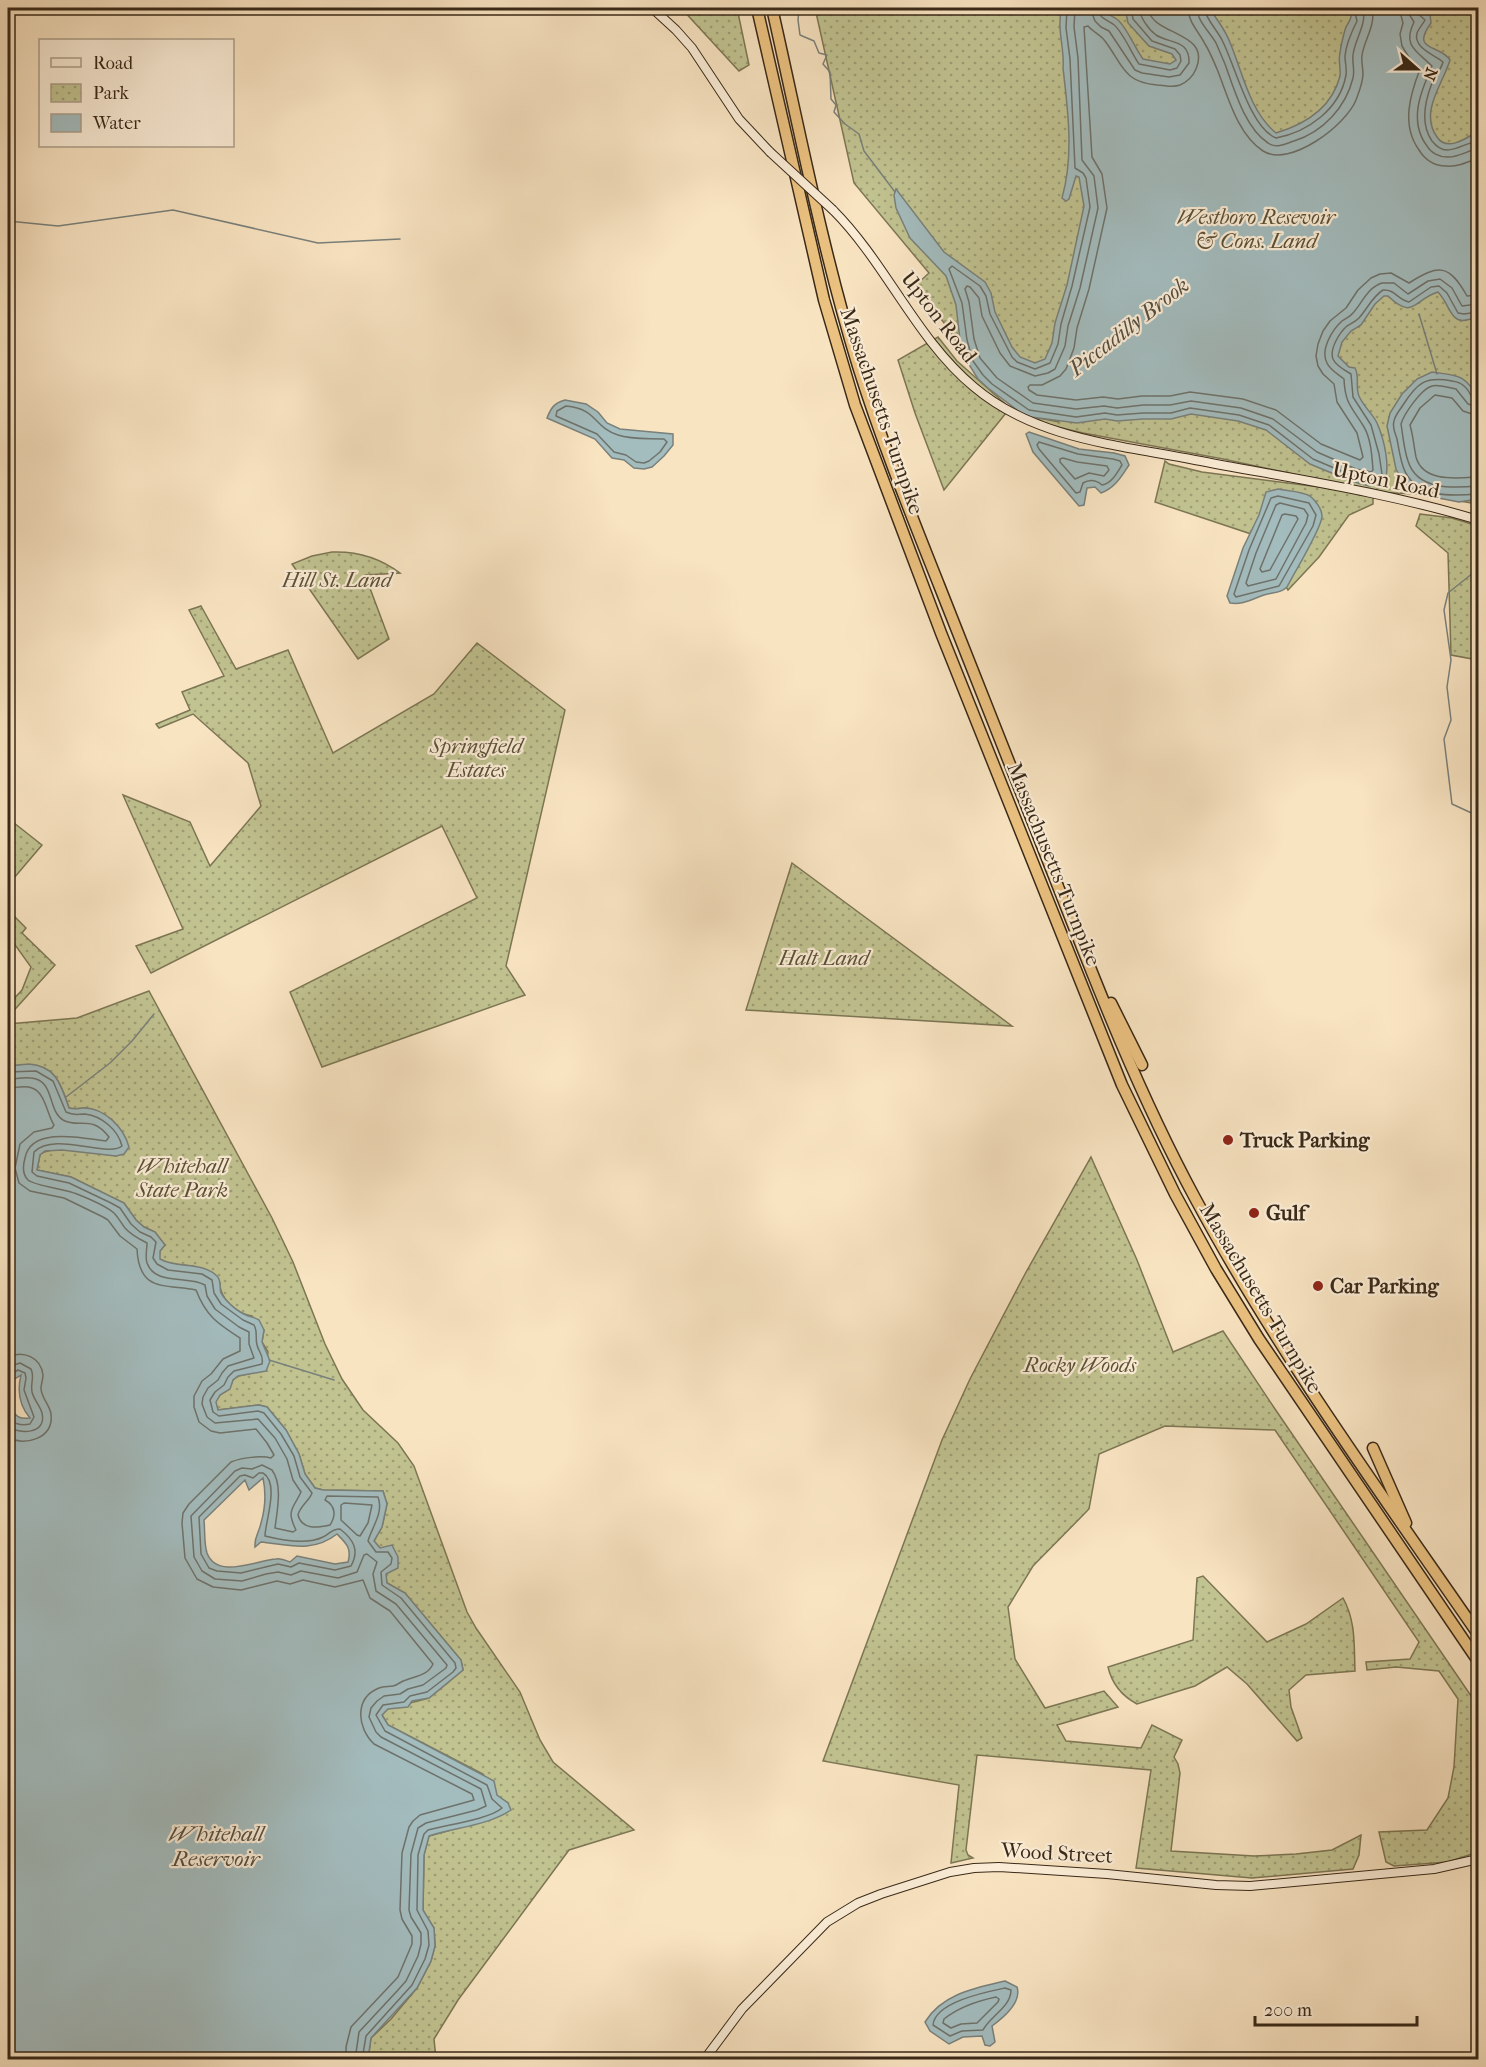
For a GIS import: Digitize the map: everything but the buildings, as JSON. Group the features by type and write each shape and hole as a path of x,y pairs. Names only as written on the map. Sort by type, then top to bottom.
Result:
{"highway":[{"name":"Massachusetts Turnpike","path":"757,8 824,300 855,405 941,633 1122,1085 1175,1194 1216,1269 1256,1334 1479,1661"},
{"name":"Massachusetts Turnpike","path":"772,8 817,209 865,386 914,523 1084,951 1150,1110 1233,1268 1283,1349 1479,1635"},
{"path":"1084,951 1142,1065"},
{"path":"1373,1448 1415,1542"}],"main road":[{"name":"Upton Road","path":"652,8 672,25 692,48 735,114 770,152 833,210 861,243 955,370 992,402 1024,419 1054,431 1094,441 1358,492 1440,509 1479,520"},
{"name":"Wood Street","path":"704,2060 742,2009 827,1922 858,1903 950,1872 999,1867 1250,1886 1434,1869 1479,1859"}],"green space":[{"path":"681,8 737,8 749,65 739,71"},
{"name":"Westboro Resevoir & Cons. Land","path":"815,8 1478,8 1478,504 1419,494 1366,492 1373,494 1373,504 1349,515 1319,557 1288,590 1251,534 1155,502 1165,461 1202,472 1359,492 1336,483 1049,425 1034,417 1059,422 976,374 950,331 916,285 929,273 854,183"},
{"path":"938,337 957,361 1010,408 944,490 898,360"},
{"path":"1420,514 1452,518 1478,526 1478,660 1451,655 1448,553 1416,526"},
{"name":"Hill St. Land","path":"332,552 368,556 400,573 365,575 389,639 358,659 292,564 312,556"},
{"name":"Springfield Estates","path":"201,606 236,669 288,650 333,753 434,694 477,643 565,710 506,966 525,995 322,1067 290,992 477,898 442,826 151,973 136,946 183,929 123,795 190,822 210,866 261,806 248,763 193,714 159,728 156,724 190,710 182,692 224,676 189,610"},
{"path":"9,819 42,845 8,885 8,821"},
{"name":"Halt Land","path":"792,863 1012,1026 746,1010"},
{"path":"8,910 26,928 22,933 55,965 8,1017 8,1005 22,990 31,967 8,935"},
{"name":"Whitehall State Park","path":"149,991 272,1218 342,1379 363,1410 398,1443 414,1466 467,1612 520,1692 540,1740 553,1762 634,1830 569,1850 458,2000 434,2039 436,2059 368,2059 371,2038 391,2019 417,1988 431,1961 435,1946 434,1928 423,1911 424,1855 429,1836 451,1830 508,1803 497,1796 483,1774 388,1725 382,1715 387,1709 429,1698 463,1670 461,1660 405,1593 387,1583 380,1548 374,1541 382,1527 387,1504 383,1491 315,1488 305,1474 299,1454 286,1430 267,1407 259,1405 218,1410 215,1402 229,1389 233,1380 238,1376 266,1370 268,1352 262,1342 264,1330 252,1316 235,1309 222,1294 220,1283 193,1266 169,1264 159,1259 160,1251 165,1245 155,1232 136,1220 124,1203 71,1177 37,1170 40,1154 47,1151 77,1150 116,1156 112,1120 91,1109 69,1108 55,1076 42,1067 8,1066 8,1024 77,1018"},
{"name":"Rocky Woods","path":"1091,1157 1137,1260 1173,1352 1223,1331 1478,1706 1478,1852 1448,1862 1394,1866 1386,1862 1379,1832 1427,1830 1448,1798 1454,1767 1458,1699 1439,1671 1396,1667 1367,1670 1366,1662 1410,1659 1419,1642 1275,1430 1165,1426 1099,1454 1089,1509 1033,1566 1008,1607 1015,1659 1045,1708 1104,1691 1118,1707 1057,1725 1066,1741 1141,1748 1152,1725 1182,1740 1174,1757 1180,1773 1171,1851 1254,1856 1296,1854 1332,1850 1361,1835 1359,1855 1353,1869 1252,1878 1136,1868 1151,1770 977,1755 966,1850 973,1858 951,1863 959,1785 823,1761 942,1440 970,1379 1025,1274"},
{"path":"1203,1576 1267,1642 1306,1624 1343,1598 1352,1625 1355,1671 1306,1675 1289,1690 1291,1707 1302,1738 1297,1741 1247,1684 1227,1667 1195,1686 1137,1704 1122,1693 1115,1684 1108,1667 1193,1640 1197,1578"}],"water":[{"path":"1062,8 1103,8 1121,24 1143,59 1170,64 1176,60 1172,54 1149,46 1128,23 1125,8 1209,8 1227,36 1253,102 1267,124 1276,133 1298,125 1316,113 1331,97 1340,76 1341,47 1351,17 1350,12 1345,8 1416,8 1430,14 1431,23 1425,32 1425,43 1450,60 1431,108 1432,127 1441,141 1450,144 1466,139 1475,133 1478,146 1478,316 1469,320 1457,319 1438,292 1409,308 1384,296 1375,304 1361,325 1351,331 1342,342 1338,356 1349,367 1355,368 1359,396 1375,420 1382,437 1387,461 1384,483 1369,486 1310,464 1266,430 1238,421 1191,414 1171,419 1117,421 1105,419 1077,423 1031,417 1021,413 978,379 968,363 960,340 956,305 946,276 910,238 896,208 894,195 896,189 944,252 985,282 991,293 995,312 1012,347 1020,357 1035,363 1045,359 1052,343 1055,323 1067,285 1084,206 1079,177 1076,176 1069,199 1066,201 1062,198 1069,150 1060,31"},
{"path":"1432,372 1459,377 1478,397 1478,499 1459,502 1418,494 1402,480 1396,469 1387,426 1390,413 1402,394 1417,379"},
{"path":"565,400 586,404 598,412 607,423 620,429 673,434 673,445 652,467 634,468 624,460 612,458 595,439 547,418 553,406"},
{"path":"1029,432 1079,449 1125,456 1129,465 1117,482 1106,491 1101,493 1095,487 1087,488 1084,505 1079,506 1033,452 1026,434"},
{"path":"1278,489 1303,493 1314,500 1322,513 1318,530 1287,587 1279,592 1243,602 1230,603 1227,596 1243,548 1259,515 1266,492"},
{"name":"Whitehall Reservoir","path":"29,1064 46,1069 57,1079 69,1108 99,1111 118,1126 129,1147 124,1154 116,1156 62,1150 45,1151 40,1155 37,1170 71,1177 124,1203 136,1220 155,1232 165,1245 160,1251 160,1259 211,1271 219,1278 221,1293 229,1303 243,1314 259,1320 264,1330 262,1342 270,1361 266,1371 238,1376 233,1380 230,1389 220,1395 216,1402 218,1410 259,1405 267,1407 286,1430 299,1454 305,1474 315,1488 383,1491 387,1504 382,1527 374,1541 380,1548 392,1545 398,1557 398,1568 386,1574 387,1583 405,1593 461,1660 463,1670 429,1698 412,1701 408,1707 388,1709 382,1715 388,1725 494,1781 497,1795 508,1803 511,1810 492,1820 429,1836 424,1855 423,1910 434,1928 435,1946 431,1961 417,1988 371,2038 368,2059 8,2059 8,1405 19,1417 30,1418 20,1398 21,1375 8,1383 8,1066","holes":["263,1478 265,1495 255,1547 261,1542 310,1546 319,1544 337,1534 349,1549 348,1562 335,1564 297,1556 290,1562 278,1559 228,1567 212,1561 206,1549 204,1520 245,1480 249,1490"]},
{"path":"1005,1981 1017,1987 1017,1998 1006,2014 992,2026 995,2042 990,2046 985,2045 982,2036 963,2037 949,2044 930,2031 925,2022 940,2005 960,1994"}],"waterway":[{"name":"Piccadilly Brook","path":"799,8 800,35 814,41 819,53 827,55 823,64 830,72 831,99 836,105 834,112 859,134 864,151 895,192"},
{"path":"8,221 58,226 173,210 318,243 400,239"},
{"name":"Piccadilly Brook","path":"1419,314 1437,374"},
{"name":"Piccadilly Brook","path":"1478,569 1448,593 1444,610 1451,660 1447,687 1451,720 1444,739 1452,804 1478,816"},
{"path":"66,1097 110,1063 154,1014"},
{"path":"269,1360 334,1380"}],"place":[{"name":"Truck Parking","path":"1228,1140"},
{"name":"Gulf","path":"1254,1213"},
{"name":"Car Parking","path":"1318,1286"}]}
